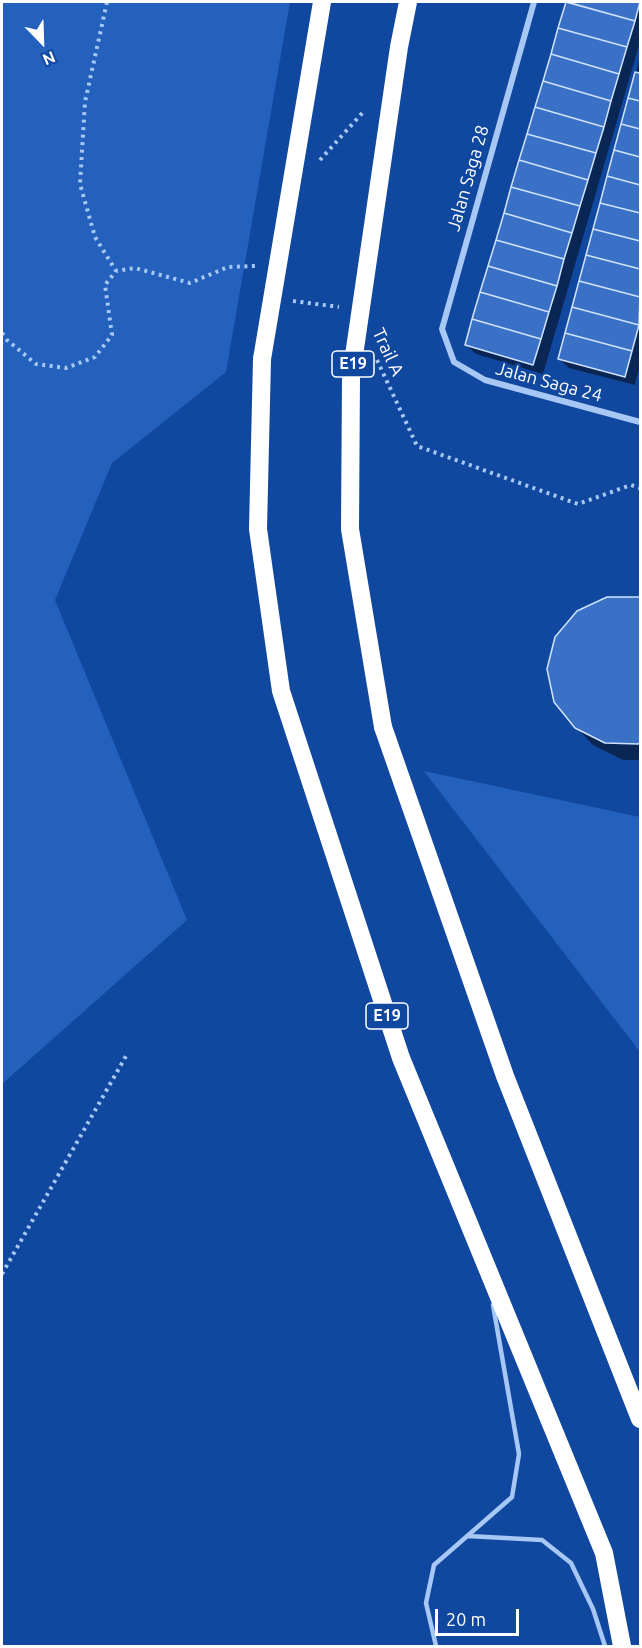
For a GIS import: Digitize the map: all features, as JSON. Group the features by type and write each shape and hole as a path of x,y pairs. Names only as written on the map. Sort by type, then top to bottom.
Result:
{"highway":[{"name":"E19","path":"322,2 262,359 258,529 281,691 400,1058 604,1553 622,1647"},
{"name":"E19","path":"408,2 399,47 351,376 350,529 383,727 505,1076 640,1419"}],"street":[{"name":"Jalan Saga 28","path":"454,362 442,329 534,2"},
{"name":"Jalan Saga 24","path":"454,362 485,380 640,422"}],"lane":[{"path":"436,1647 426,1603 434,1565 512,1497 519,1454 488,1271"},
{"path":"468,1536 542,1540 571,1563 593,1609 605,1647"}],"path":[{"path":"107,2 85,102 80,184 95,237 116,271"},
{"path":"318,162 368,107"},
{"path":"2,333 7,340 36,363 66,368 95,357 112,335 105,285 116,271 135,268 190,283 228,267 257,266"},
{"path":"286,292 292,301 338,306 345,311"},
{"name":"Trail A","path":"374,352 417,446 578,504 631,485 640,488"},
{"path":"2,1274 126,1056"}],"shaded area":[{"path":"2,2 290,2 226,372 112,463 55,600 187,920 2,1084"},
{"path":"424,771 640,817 640,1052"}],"building":[{"path":"566,2 635,21 627,47 558,28"},
{"path":"567,2 640,2 635,21"},
{"path":"558,28 627,47 619,74 551,54"},
{"path":"551,54 619,74 611,101 543,81"},
{"path":"635,72 640,73 640,101 628,98"},
{"path":"543,81 611,101 604,127 535,107"},
{"path":"628,98 640,101 640,129 621,124"},
{"path":"535,107 604,127 596,153 527,134"},
{"path":"621,124 640,129 640,157 614,150"},
{"path":"527,134 596,153 588,180 519,160"},
{"path":"614,150 640,157 640,185 607,176"},
{"path":"519,160 588,180 580,206 511,187"},
{"path":"607,176 640,185 640,213 600,203"},
{"path":"511,187 580,206 572,233 504,213"},
{"path":"600,203 640,213 640,241 593,229"},
{"path":"504,213 572,233 564,259 496,240"},
{"path":"593,229 640,241 640,269 586,255"},
{"path":"496,240 564,259 557,286 488,266"},
{"path":"586,255 640,269 640,297 579,281"},
{"path":"488,266 557,286 549,312 480,292"},
{"path":"579,281 640,297 639,325 572,307"},
{"path":"480,292 549,312 541,339 472,319"},
{"path":"572,307 639,325 632,351 565,333"},
{"path":"472,319 541,339 533,365 465,345"},
{"path":"565,333 632,351 625,377 558,359"},
{"path":"607,597 640,597 640,743 638,744 605,743 575,728 554,702 547,669 555,637 577,611"}]}
